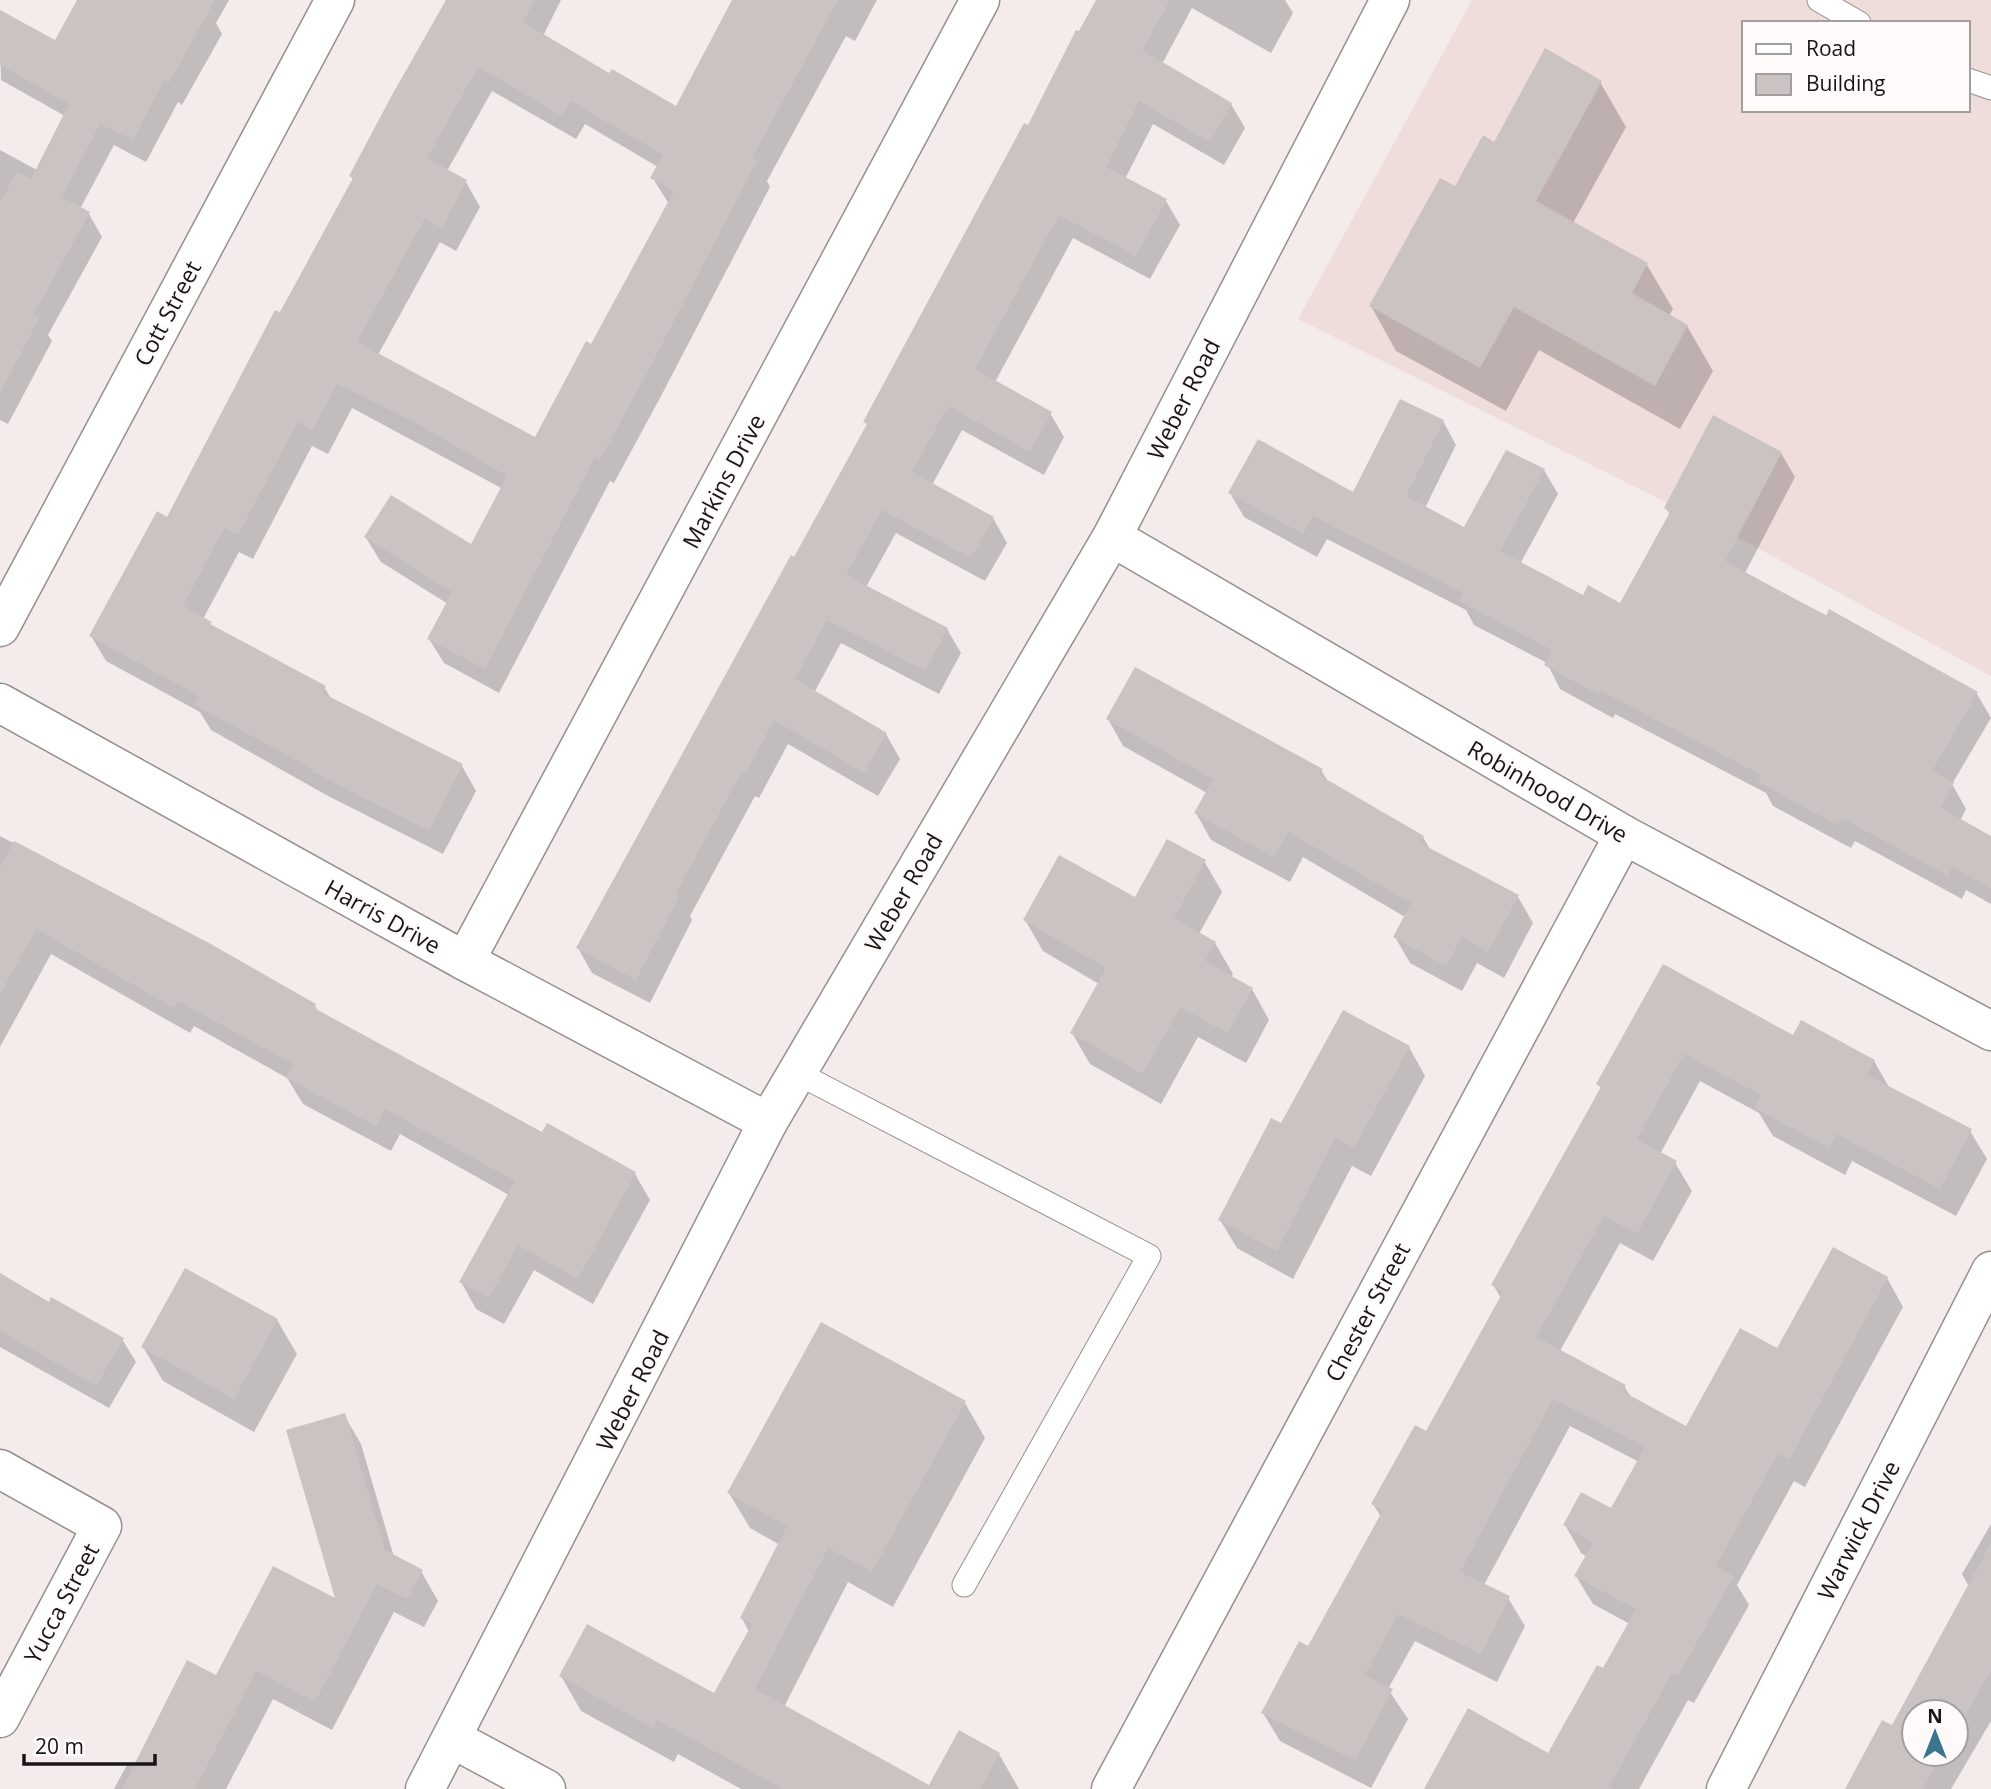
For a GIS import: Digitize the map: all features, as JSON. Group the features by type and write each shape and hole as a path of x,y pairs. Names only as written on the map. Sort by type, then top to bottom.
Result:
{"street":[{"name":"Cott Street","path":"0,627 335,0"},
{"name":"Markins Drive","path":"465,961 980,0"},
{"name":"Weber Road","path":"425,1789 768,1122 1112,537 1390,0"},
{"name":"Robinhood Drive","path":"1112,537 1624,835 1991,1031"},
{"name":"Harris Drive","path":"0,703 465,961 768,1122"},
{"name":"Chester Street","path":"1111,1789 1624,835"},
{"name":"Warwick Drive","path":"1726,1789 1991,1271"},
{"name":"Yucca Street","path":"0,1469 102,1526 0,1718"},
{"path":"453,1739 546,1789"}],"lane":[{"path":"1819,0 1856,21"},
{"path":"1970,81 1991,88"},
{"path":"797,1073 1149,1256 964,1585"}],"shaded area":[{"path":"1472,0 1991,0 1991,676 1752,545 1298,319"}],"building":[{"path":"77,0 215,0 169,83 164,80 133,140 100,124 62,197 90,212 34,314 40,317 0,393 0,202 17,172 31,179 69,104 0,65 0,10 55,40"},
{"path":"446,0 535,0 523,22 609,73 612,69 676,106 732,0 838,0 752,158 757,161 647,373 600,460 595,457 485,669 427,639 452,592 364,537 391,495 471,544 507,476 423,427 337,384 313,430 298,422 238,535 224,528 183,606 212,622 210,624 326,686 322,693 463,764 429,831 311,771 313,769 194,705 199,696 89,636 157,511 167,517 275,310 280,312 353,178 349,176","holes":["478,67 562,116 571,101 663,155 650,178 674,191 591,344 586,341 535,437 357,342 425,218 442,228 467,180 427,158"]},
{"path":"1096,0 1170,0 1142,50 1232,103 1210,142 1139,101 1106,167 1167,199 1136,256 1059,215 975,369 1052,412 1030,452 948,406 912,472 994,517 971,558 882,510 846,575 948,628 925,671 827,620 795,679 887,733 864,773 774,720 745,775 741,773 676,893 680,895 636,980 576,948 791,555 794,557 867,424 863,422 1024,123 1028,125 1076,30 1079,31"},
{"path":"1545,48 1602,81 1536,201 1648,263 1632,293 1688,325 1655,386 1514,307 1480,368 1369,306 1440,178 1455,186 1483,135 1494,142"},
{"path":"1400,399 1444,420 1406,496 1464,527 1506,450 1545,469 1500,551 1583,595 1588,585 1620,603 1670,512 1664,508 1713,415 1782,452 1725,561 1826,616 1829,609 1978,692 1932,771 1954,783 1941,808 1991,836 1991,888 1952,867 1948,876 1842,818 1837,825 1758,782 1761,775 1601,691 1599,695 1544,665 1552,650 1459,601 1463,593 1313,516 1303,534 1228,493 1258,439 1353,492"},
{"path":"1135,667 1323,769 1319,775 1424,836 1420,843 1519,895 1488,952 1462,937 1446,966 1393,937 1411,903 1288,832 1274,857 1194,813 1213,779 1106,719"},
{"path":"1167,839 1206,860 1174,918 1216,942 1205,961 1253,988 1228,1033 1180,1007 1143,1074 1070,1033 1106,968 1023,920 1059,855 1135,897"},
{"path":"14,841 209,943 316,1004 314,1008 542,1132 547,1123 636,1172 578,1279 518,1245 489,1298 459,1282 515,1181 385,1109 376,1126 286,1078 293,1064 178,1001 174,1008 36,929 0,994 0,868"},
{"path":"1663,964 1793,1035 1801,1020 1875,1060 1867,1075 1972,1129 1940,1189 1836,1134 1829,1148 1754,1108 1761,1095 1684,1054 1637,1139 1677,1161 1637,1234 1604,1216 1536,1337 1626,1385 1622,1391 1686,1426 1740,1328 1777,1348 1833,1247 1888,1277 1789,1460 1778,1453 1716,1566 1734,1576 1678,1676 1672,1673 1609,1787 1613,1789 1424,1789 1468,1708 1548,1753 1597,1665 1603,1668 1636,1609 1574,1576 1593,1543 1563,1525 1581,1492 1611,1508 1645,1447 1553,1399 1460,1572 1510,1596 1481,1654 1398,1614 1365,1675 1393,1689 1355,1761 1261,1713 1299,1641 1308,1646 1383,1510 1371,1504 1415,1425 1426,1431 1503,1292 1491,1285 1601,1087 1596,1084"},
{"path":"1343,1010 1410,1046 1354,1148 1335,1138 1277,1251 1218,1220 1271,1118 1281,1123"},
{"path":"185,1268 278,1319 234,1399 141,1347"},
{"path":"0,1273 49,1302 51,1297 124,1338 96,1386 0,1331"},
{"path":"821,1322 966,1401 872,1572 828,1548 755,1689 929,1785 959,1730 1000,1753 980,1789 783,1789 657,1720 653,1728 559,1676 587,1624 714,1693 752,1624 740,1618 787,1526 727,1493"},
{"path":"345,1413 385,1550 423,1570 407,1599 377,1584 315,1702 256,1671 195,1789 122,1789 187,1660 216,1675 273,1566 335,1598 286,1430"},
{"path":"1991,1543 1991,1670 1970,1708 1970,1698 1907,1698"},
{"path":"1900,1710 1900,1768 1934,1768 1923,1789 1845,1789 1882,1720 1892,1725"}]}
